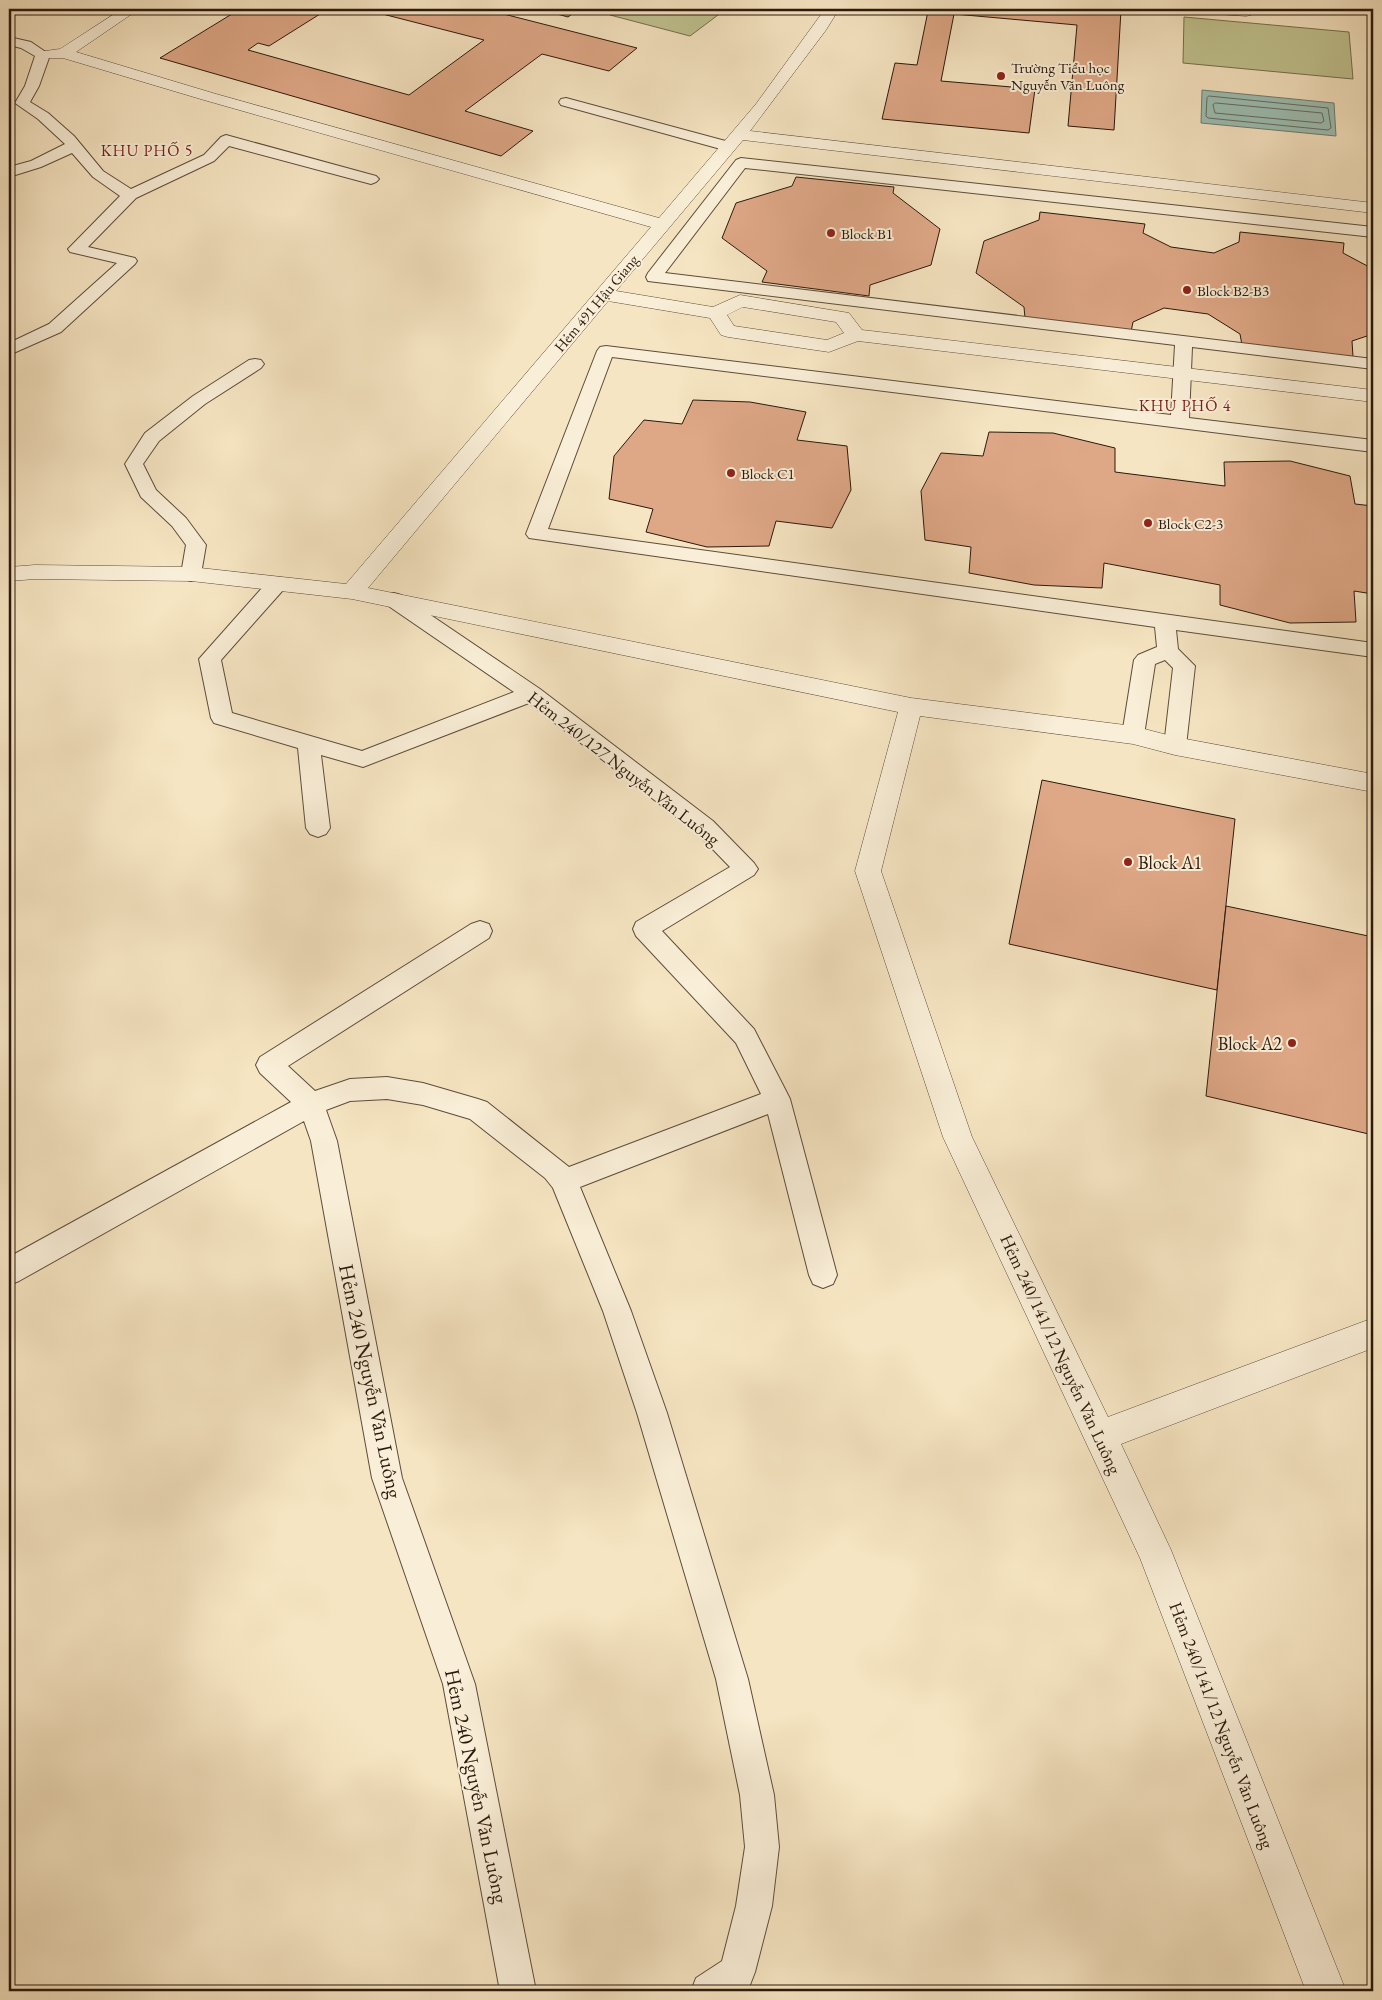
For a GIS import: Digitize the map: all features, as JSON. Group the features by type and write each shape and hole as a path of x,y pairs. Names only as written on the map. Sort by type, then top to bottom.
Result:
{"street":[{"path":"64,53 132,9"},
{"name":"Hẻm 491 Hậu Giang","path":"352,592 733,141 774,91 832,9"},
{"path":"1204,9 1246,12"},
{"path":"43,55 64,53 210,97 662,224"},
{"path":"733,141 1373,208"},
{"path":"603,295 716,313 740,301 833,315 842,317 856,335"},
{"path":"716,313 728,331 829,346 856,335 1373,396"},
{"name":"Hẻm 240/127 Nguyễn Văn Luông","path":"9,574 35,572 191,574 352,592 911,706 1133,736 1174,746 1373,783"},
{"name":"Hẻm 240/141/12 Nguyễn Văn Luông","path":"911,706 868,871 958,1137 1154,1550 1326,1991"},
{"path":"1100,1436 1373,1333"}],"lane":[{"path":"9,40 26,45 43,55 32,86 22,103 43,116 69,139 98,174 130,195"},
{"path":"566,102 733,141"},
{"path":"9,350 55,328 129,261 76,250 130,195 209,158 226,140 372,179"},
{"path":"9,172 36,164 74,146"},
{"path":"1373,232 741,163 654,276 1373,364"},
{"path":"1100,202 1104,179"},
{"path":"1299,200 1299,224"},
{"path":"1180,422 1184,341"},
{"path":"1373,446 606,351 536,534 1373,650"},
{"path":"191,574 196,545 179,522 148,493 134,464 152,437 199,400 255,364"},
{"path":"277,584 210,659 222,718 363,759 532,694"},
{"name":"Hẻm 240/127 Nguyễn Văn Luông","path":"394,600 532,694 705,827 746,869 645,929 745,1036 777,1099 823,1275"},
{"path":"1165,621 1168,651 1184,666 1174,746"},
{"path":"1133,736 1145,660 1168,651"},
{"path":"309,743 318,828"},
{"path":"311,1104 269,1065 480,931"},
{"path":"9,1272 311,1104 350,1090 387,1088 423,1094 478,1110 554,1170 564,1181 618,1311 652,1413 732,1679 757,1795 762,1847 754,1906 737,1972 708,1991"},
{"path":"564,1181 777,1099"},
{"name":"Hẻm 240 Nguyễn Văn Luông","path":"311,1104 324,1141 387,1478 459,1684 518,1991"}],"green space":[{"path":"619,9 726,9 690,36 610,15"},
{"path":"1184,17 1349,32 1353,79 1183,63"}],"water":[{"path":"1202,90 1334,103 1336,136 1201,123"}],"building":[{"path":"240,9 328,9 269,46 258,43 248,50 409,95 484,40 363,9 484,9 637,48 609,71 542,54 465,111 533,131 501,156 160,58"},
{"path":"539,9 579,9 568,17"},
{"path":"915,9 1121,10 1114,130 1068,126 1077,25 954,14 941,81 1035,89 1029,133 882,119 895,63 917,65 928,11"},
{"name":"Block B1","path":"796,177 894,187 893,193 940,229 931,265 870,285 869,296 762,282 767,271 722,238 736,203 792,186"},
{"name":"Block B2-B3","path":"1040,212 1145,224 1143,233 1171,247 1214,253 1239,242 1240,232 1344,243 1343,253 1373,269 1373,334 1352,341 1353,357 1242,345 1240,334 1208,314 1164,308 1133,322 1131,332 1025,318 1024,307 976,273 984,241 1039,220"},
{"name":"Block C1","path":"693,400 750,402 806,412 797,440 847,446 851,490 832,528 776,521 769,546 707,547 646,532 653,509 609,499 614,456 644,420 682,424"},
{"name":"Block C2-3","path":"989,432 1053,433 1115,448 1115,472 1225,486 1224,462 1290,461 1350,476 1355,504 1373,506 1373,594 1354,591 1356,622 1290,623 1220,605 1220,585 1104,563 1102,588 1034,585 969,573 971,547 925,540 921,491 941,453 983,456"},
{"name":"Block A1","path":"1042,780 1235,819 1217,990 1009,944"},
{"name":"Block A2","path":"1226,906 1373,937 1373,1135 1206,1096"}],"place":[{"name":"Trường Tiểu học Nguyễn Văn Luông","path":"1001,76"},
{"name":"Block B1","path":"831,233"},
{"name":"Block B2-B3","path":"1187,290"},
{"name":"Block C1","path":"731,473"},
{"name":"Block C2-3","path":"1148,523"},
{"name":"Block A1","path":"1128,862"},
{"name":"Block A2","path":"1292,1043"}],"district":[{"name":"KHU PHỐ 5","path":"147,150"},
{"name":"KHU PHỐ 4","path":"1185,405"}]}
